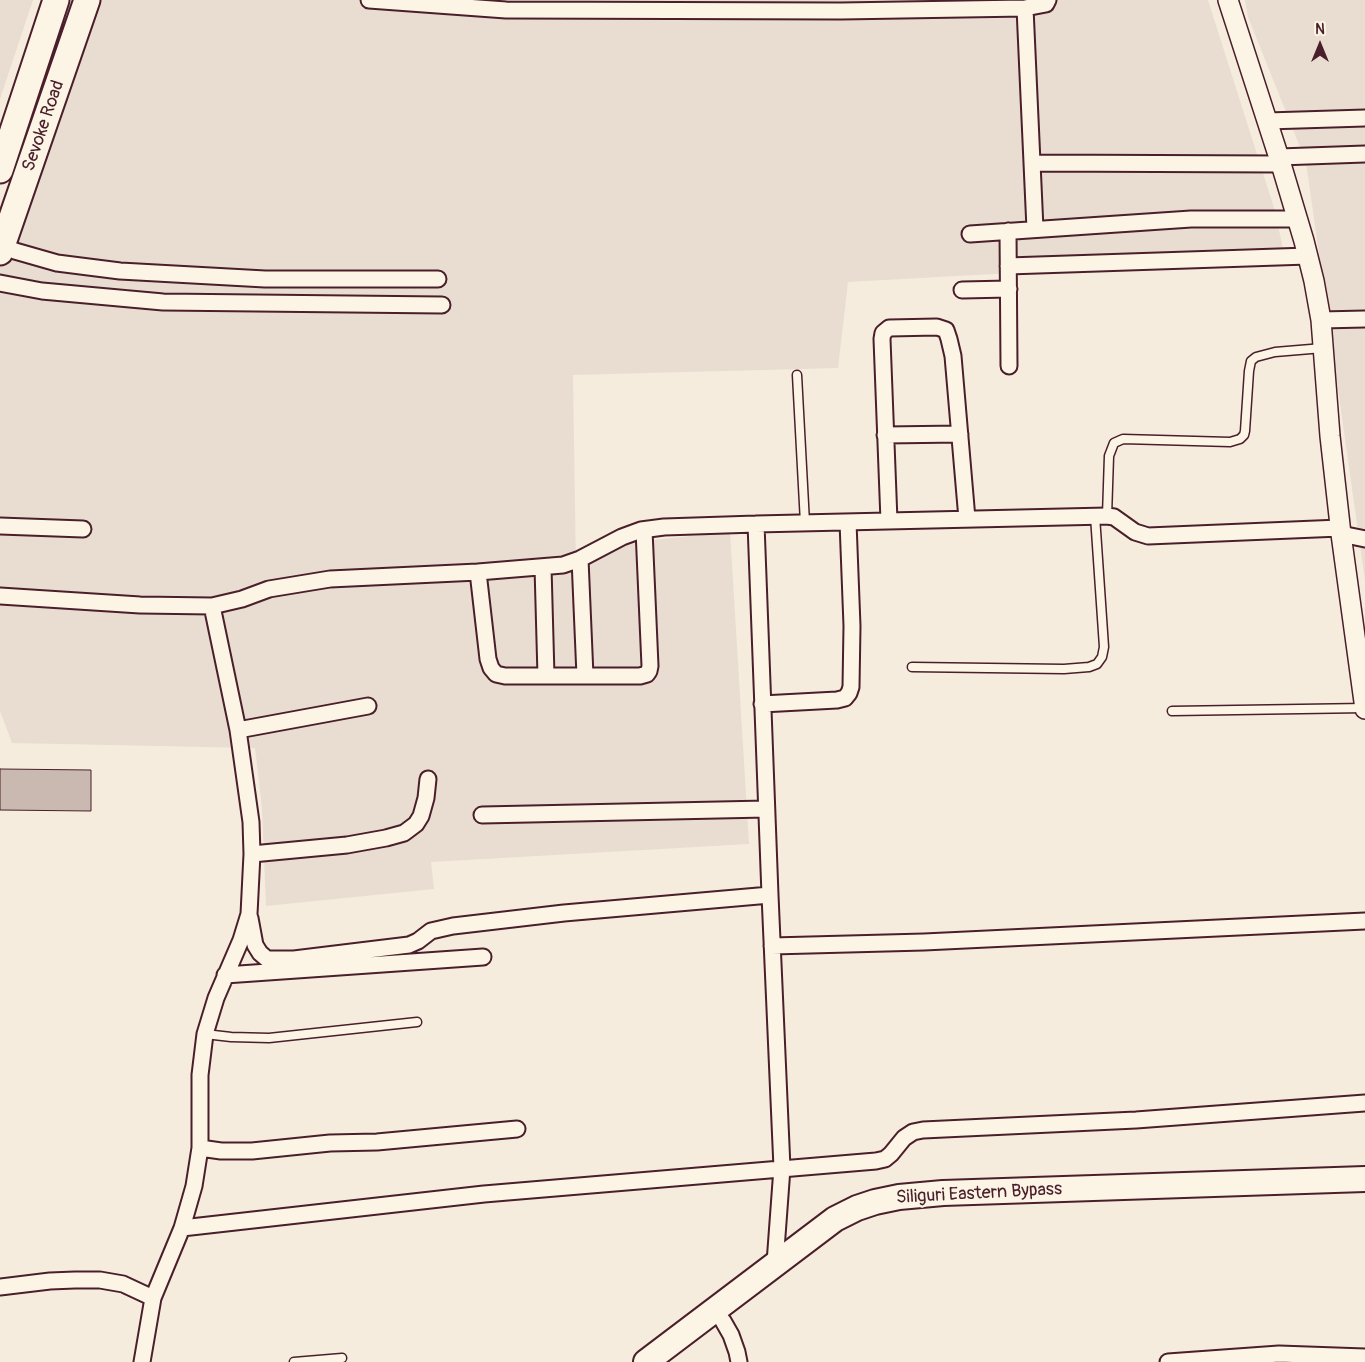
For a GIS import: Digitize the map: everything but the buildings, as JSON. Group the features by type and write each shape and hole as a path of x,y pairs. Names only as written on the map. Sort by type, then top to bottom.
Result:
{"highway":[{"name":"Sevoke Road","path":"0,170 56,0"},
{"name":"Sevoke Road","path":"1,248 87,0"}],"main road":[{"name":"Siliguri Eastern Bypass","path":"646,1362 835,1219 857,1208 875,1202 943,1194 1365,1179"},
{"name":"Siliguri Eastern Bypass","path":"670,1362 724,1321 768,1284 843,1228 890,1212 915,1207 1365,1194"}],"street":[{"path":"369,0 506,10 840,11 945,4 1025,8 1046,4 1048,0"},
{"path":"1228,0 1280,160 1314,281 1321,320 1340,531 1365,709"},
{"path":"1025,8 1036,229"},
{"path":"1267,121 1365,118"},
{"path":"1032,163 1280,160 1365,154"},
{"path":"970,234 1191,219 1297,219"},
{"path":"1008,231 1009,366"},
{"path":"1,248 57,263 120,271 265,279 438,279"},
{"path":"1008,266 1308,256"},
{"path":"0,283 42,291 163,302 442,305"},
{"path":"962,290 1009,289"},
{"path":"1321,320 1365,319"},
{"path":"889,521 882,339 883,333 889,328 937,327 946,330 950,339 967,519"},
{"path":"885,435 960,434"},
{"path":"0,596 140,605 212,606 242,599 269,589 322,580 478,572 563,565 580,559 622,537 644,530 664,527 1101,516 1114,517 1135,532 1148,536 1340,531 1365,539"},
{"path":"762,704 837,700 845,698 849,693 851,687 852,626 848,522"},
{"path":"756,524 766,809 782,1168 775,1263"},
{"path":"0,526 83,529"},
{"path":"478,572 490,668 496,674 505,676 640,676 647,674 650,666 644,530"},
{"path":"580,559 585,676"},
{"path":"543,567 546,676"},
{"path":"212,606 238,730 251,822 252,854 249,914 255,945 260,954 267,959 294,959 408,945 418,941 431,931 453,926 564,913 770,894"},
{"path":"238,730 368,706"},
{"path":"252,854 347,844 404,833 416,824 421,816 426,798 428,779"},
{"path":"482,815 766,809"},
{"path":"142,1362 153,1298 182,1228 194,1186 200,1148 200,1076 205,1034 216,998 241,940 249,914"},
{"path":"772,946 924,942 1365,921"},
{"path":"225,975 483,957"},
{"path":"182,1228 484,1194 782,1168 876,1162 885,1159 891,1154 904,1138 913,1132 923,1130 1136,1120 1365,1103"},
{"path":"200,1148 221,1151 252,1151 330,1143 377,1142 517,1130"},
{"path":"0,1287 50,1281 100,1280 123,1284 153,1298"},
{"path":"724,1321 731,1335 739,1362"},
{"path":"1168,1362 1279,1354 1365,1356"}],"lane":[{"path":"912,667 1064,669 1089,667 1097,664 1102,657 1104,648 1101,516 1109,456 1114,443 1122,440 1230,442 1240,440 1244,436 1245,431 1251,361 1256,357 1275,352 1323,348"},
{"path":"797,375 805,523"},
{"path":"1172,711 1365,709"},
{"path":"205,1034 268,1038 417,1022"},
{"path":"294,1362 342,1358"}],"shaded area":[{"path":"0,0 33,0 0,99"},
{"path":"75,0 1208,0 1275,211 1285,258 848,282 838,368 573,375 576,570 634,542 730,532 749,844 431,862 434,889 266,906 262,808 255,748 12,743 0,711 0,243"},
{"path":"1245,0 1365,0 1365,581 1306,162 1248,17"}]}
